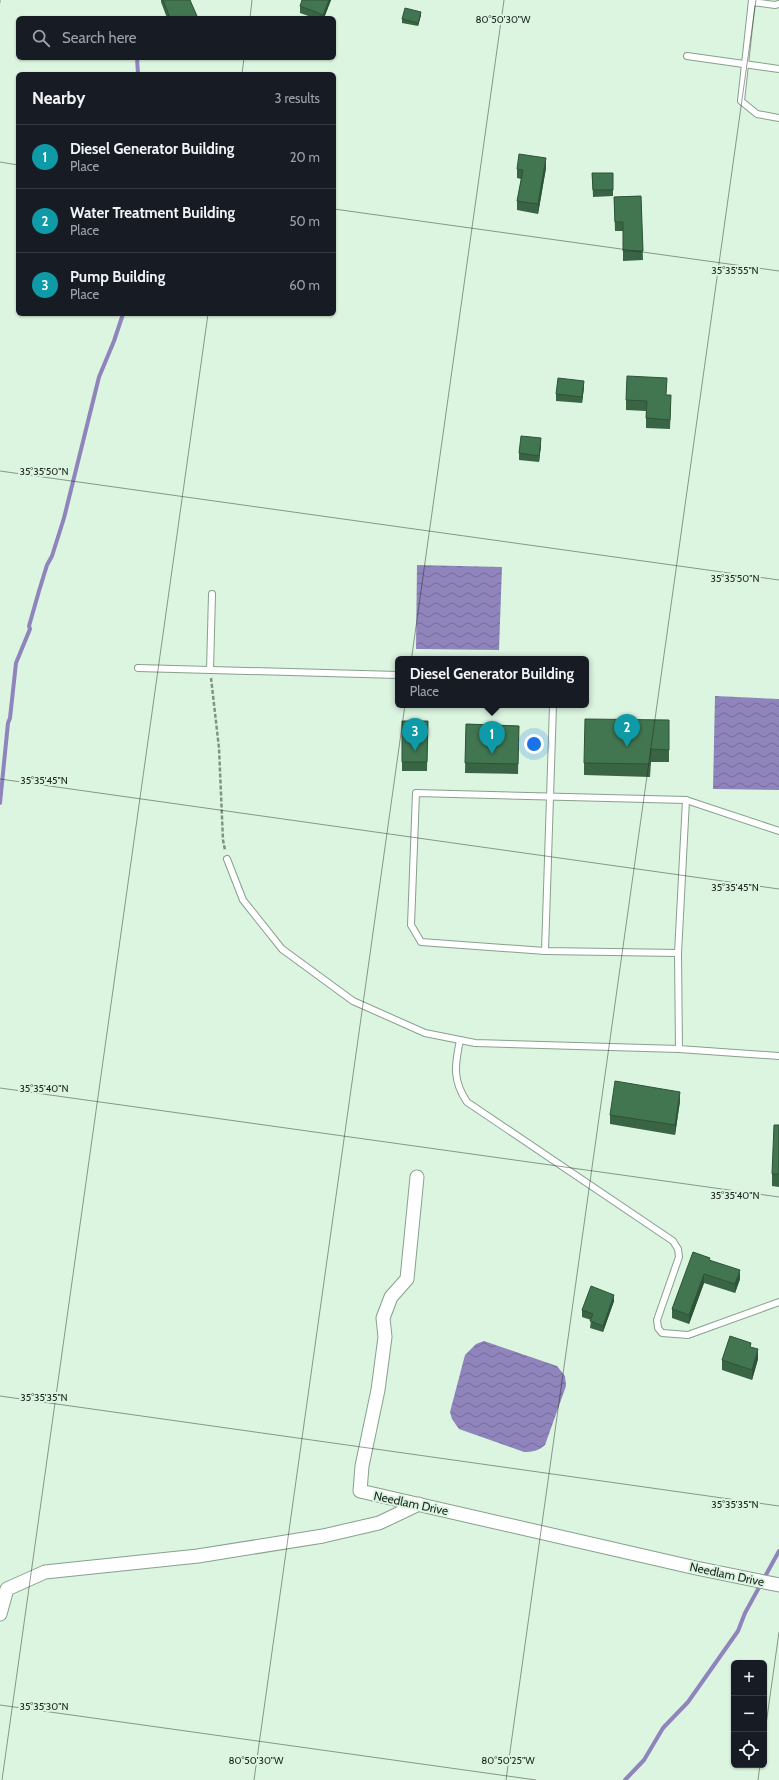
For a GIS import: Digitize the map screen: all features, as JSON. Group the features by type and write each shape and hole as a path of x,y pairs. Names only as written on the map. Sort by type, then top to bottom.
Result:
{"street":[{"name":"Needlam Drive","path":"417,1177 407,1279 391,1296 383,1318 385,1337 378,1390 362,1466 360,1492 419,1504 696,1568 779,1585"},
{"path":"0,1614 7,1589 45,1572 198,1556 323,1536 379,1523 419,1504"}],"lane":[{"path":"779,4 775,5 752,1 741,101 757,114 779,118"},
{"path":"687,56 779,69"},
{"path":"210,670 212,594"},
{"path":"138,668 395,675"},
{"path":"545,951 554,708"},
{"path":"678,953 545,951 421,942 411,925 416,793 686,800 779,831"},
{"path":"679,1049 678,953 686,800"},
{"path":"227,859 243,900 282,949 353,1001 425,1033 475,1043 679,1049 779,1056"},
{"path":"460,1040 456,1058 455,1077 459,1091 467,1102 673,1241 678,1249 679,1257 657,1320 658,1328 662,1333 688,1335 779,1302"}],"path":[{"path":"210,670 219,748 223,840 227,859"}],"water":[{"path":"417,565 502,567 499,650 416,649"},
{"path":"715,696 779,699 779,790 713,789"},
{"path":"484,1341 557,1366 565,1376 566,1386 545,1445 538,1450 524,1452 459,1429 452,1419 450,1412 465,1355 476,1344"}],"building":[{"path":"163,0 190,0 197,16 169,16"},
{"path":"302,0 329,0 323,15 300,6"},
{"path":"405,8 421,12 418,23 402,19"},
{"path":"519,154 546,158 538,204 517,201 523,170 517,169"},
{"path":"592,173 613,173 613,190 593,190"},
{"path":"641,196 643,251 623,251 623,222 615,222 614,197"},
{"path":"627,376 667,378 666,395 671,395 670,420 646,418 647,401 626,400"},
{"path":"558,378 584,381 582,397 556,394"},
{"path":"521,436 541,438 539,456 519,453"},
{"path":"585,719 669,720 669,750 651,749 650,764 584,763"},
{"path":"402,721 428,721 427,762 402,762"},
{"path":"466,724 519,726 518,764 465,763"},
{"path":"615,1081 680,1092 675,1125 610,1115"},
{"path":"774,1125 779,1125 779,1174 772,1174"},
{"path":"693,1252 710,1258 709,1260 740,1270 735,1284 704,1274 689,1315 672,1309"},
{"path":"591,1286 614,1295 603,1326 590,1321 593,1314 582,1310"},
{"path":"730,1336 751,1343 750,1347 758,1349 752,1370 722,1360"}],"waterway":[{"path":"137,60 138,72"},
{"path":"0,803 16,663 30,629 29,626 39,591 64,518 99,377 122,316"},
{"path":"625,1780 644,1760 663,1728 688,1702 738,1631 745,1613 779,1551"}],"place":[{"name":"Water Treatment Building","path":"627,747"},
{"name":"Pump Building","path":"415,751"},
{"name":"Diesel Generator Building","path":"492,754"}]}
